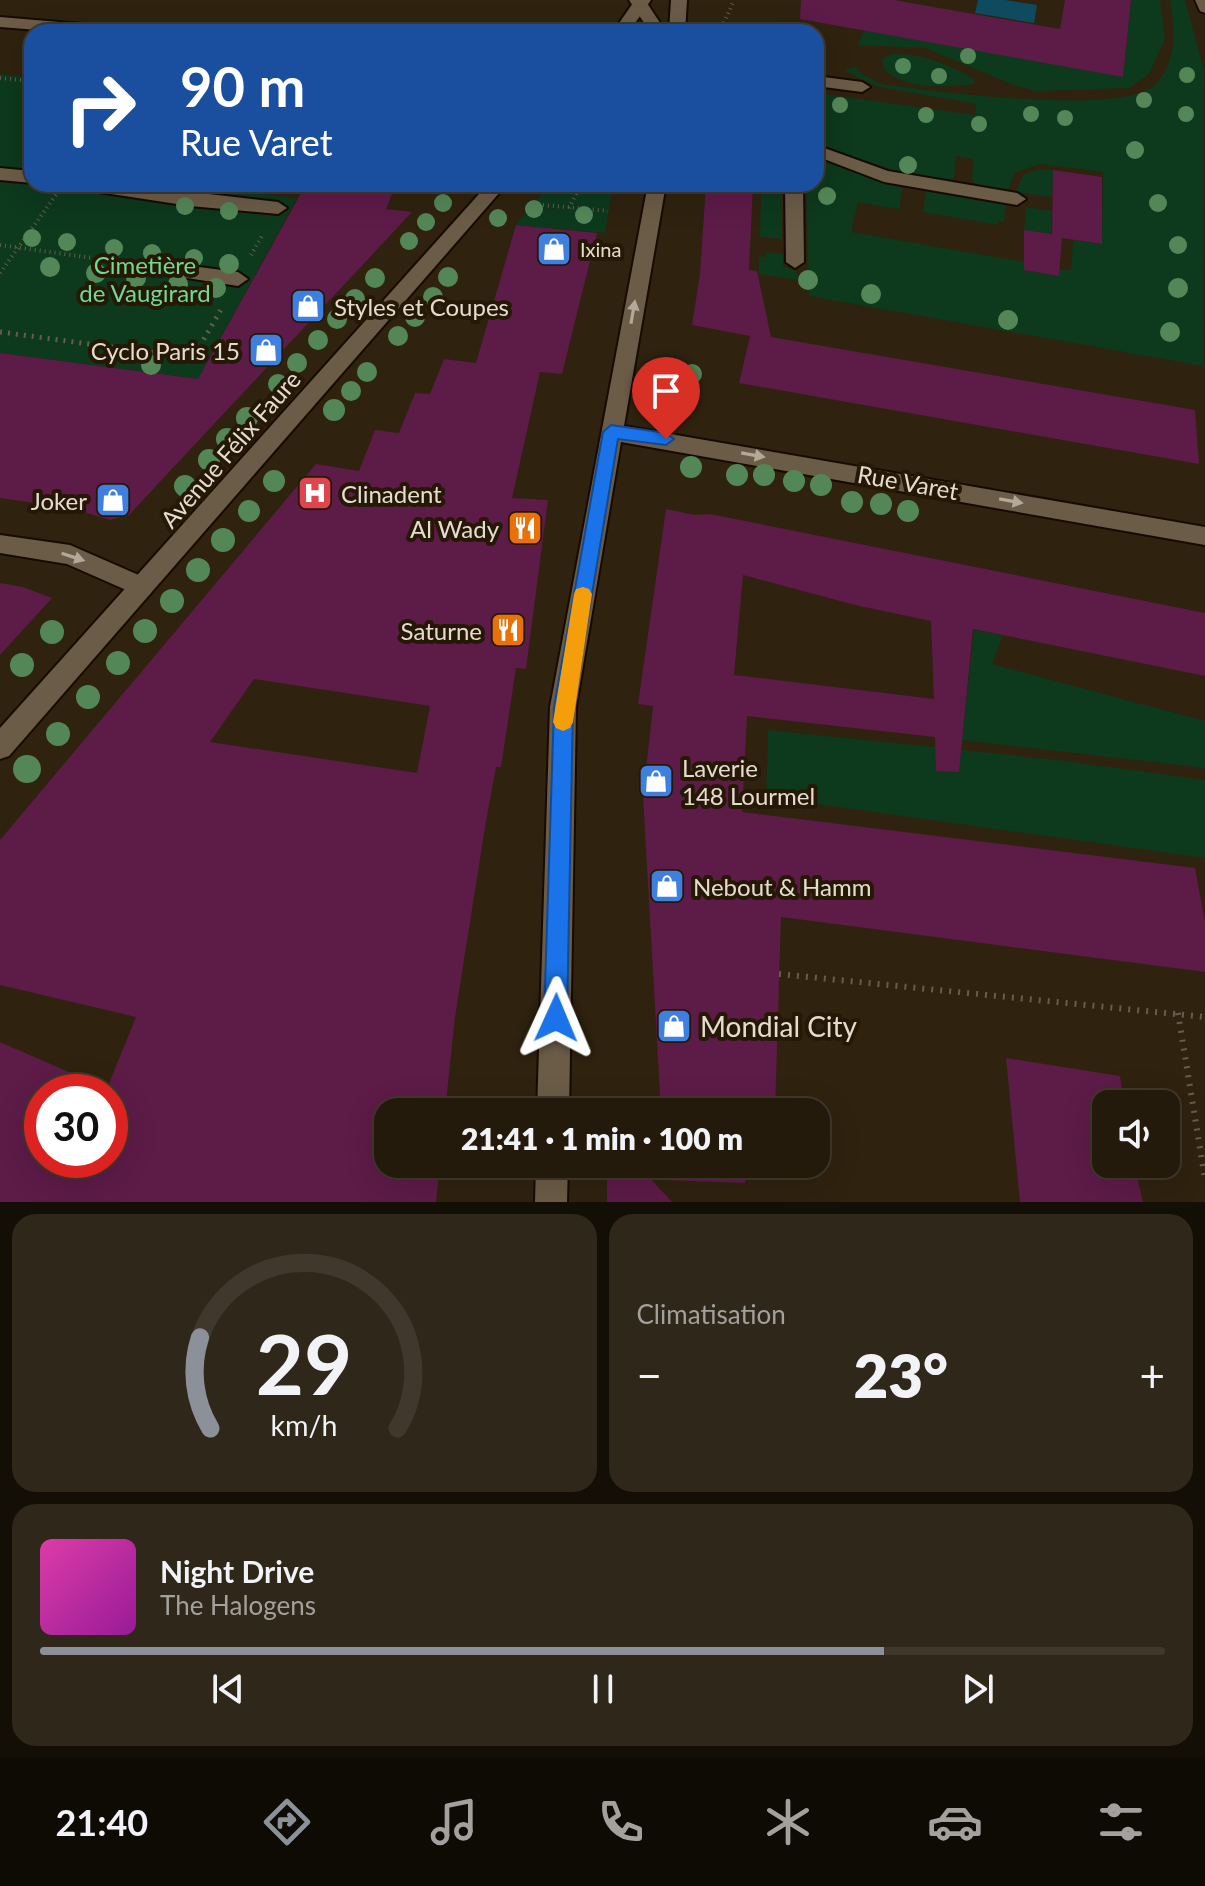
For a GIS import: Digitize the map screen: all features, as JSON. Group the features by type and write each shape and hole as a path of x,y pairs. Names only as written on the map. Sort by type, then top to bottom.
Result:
{"street":[{"path":"678,24 679,0"},
{"path":"1203,0 1205,8"},
{"path":"626,24 640,1 653,24"},
{"path":"0,22 24,24"},
{"path":"824,82 862,87"},
{"path":"824,153 884,176 1017,199"},
{"path":"0,174 24,176"},
{"path":"138,192 278,208"},
{"name":"Avenue Félix Faure","path":"0,747 491,192"},
{"path":"553,1098 563,707 656,192"},
{"path":"794,192 795,262"},
{"path":"175,270 238,279"},
{"name":"Rue Varet","path":"611,432 1205,536"},
{"path":"0,544 70,555 142,587"},
{"path":"551,1202 552,1178"}],"path":[{"path":"724,24 734,0"},
{"path":"0,78 24,80"},
{"path":"0,273 58,192"},
{"path":"569,208 577,192"},
{"path":"533,204 608,211"},
{"path":"0,245 175,270"},
{"path":"0,332 193,358"},
{"path":"779,974 1205,1017"},
{"path":"1178,1013 1205,1179"}],"green space":[{"path":"1131,0 1160,0 1165,39 1149,74 1129,88 1037,91 1016,86 925,48 858,45 864,30 1123,76"},
{"path":"1170,0 1185,0 1204,70 1203,366 809,296 806,192 824,192 824,160 866,177 903,186 899,209 858,202 851,232 1024,262 1024,270 1058,276 1059,269 1071,270 1073,240 1102,244 1103,172 1040,164 1014,173 1008,191 979,187 972,180 973,159 956,156 954,178 937,180 884,170 824,146 824,94 975,115 976,104 879,87 845,71 854,66 881,84 981,96 1109,99 1140,93 1158,82 1169,63 1173,21"},
{"path":"891,54 934,60 975,79 973,84 951,86 926,86 903,81 884,69 882,60"},
{"name":"Cimetière de Vaugirard","path":"0,74 24,76 24,192 249,192 297,198 198,379 0,353"},
{"path":"1038,169 1053,170 1052,197 1016,192 1023,175"},
{"path":"926,191 1006,204 1004,222 998,221 998,225 923,212"},
{"path":"543,192 612,192 605,233 516,225"},
{"path":"761,192 782,192 782,239 760,237"},
{"path":"1026,207 1052,211 1051,234 1024,230"},
{"path":"766,252 783,254 783,267 796,270 798,280 759,274 759,256 766,257"},
{"path":"974,630 1003,635 992,664 1205,721 1205,768 962,740"},
{"path":"768,730 1058,760 1205,780 1205,858 766,797"}],"water":[{"path":"978,0 1037,5 1034,23 975,13"}],"building":[{"path":"801,0 894,0 1060,29 1065,0 1131,0 1123,77 800,19"},
{"path":"1053,170 1102,177 1102,244 1062,238 1059,276 1024,270 1024,230 1052,234"},
{"path":"302,192 393,192 386,209 412,212 129,515 110,520 71,508 0,498 0,353 198,379"},
{"path":"705,192 753,192 749,270 757,271 771,337 1195,410 1199,464 739,383 750,336 692,325 700,274"},
{"path":"516,225 597,233 562,374 540,372 512,498 548,500 526,669 516,668 501,767 496,767 485,827 455,1017 446,1098 374,1098 374,1178 439,1178 436,1202 0,1202 0,1042 73,1074 24,1074 24,1178 128,1178 128,1074 113,1074 136,1017 0,985 0,840 316,464 359,471 375,430 399,433 415,393 430,394 444,359 476,363","holes":["254,679 430,706 417,773 210,742"]},
{"path":"666,509 695,515 710,514 1205,613 1205,676 973,629 959,772 936,771 935,737 747,716 742,812 1195,868 1205,922 1205,972 781,917 775,1098 660,1098 643,796 653,706 638,704","holes":["743,575 855,605 931,621 934,699 734,675"]},
{"path":"0,583 23,587 52,598 0,655"},
{"path":"1006,1058 1120,1076 1122,1090 1092,1090 1092,1178 1137,1178 1143,1202 1020,1202"},
{"path":"607,1178 650,1178 672,1202 607,1202"},
{"path":"745,1178 745,1183 664,1180"}],"slow traffic":[{"path":"563,722 583,594"}],"place":[{"name":"Ixina","path":"554,249"},
{"name":"Styles et Coupes","path":"308,306"},
{"name":"Cyclo Paris 15","path":"266,350"},
{"name":"Clinadent","path":"315,493"},
{"name":"Joker","path":"113,500"},
{"name":"Al Wady","path":"525,528"},
{"name":"Saturne","path":"508,630"},
{"name":"Laverie 148 Lourmel","path":"656,781"},
{"name":"Nebout & Hamm","path":"667,886"},
{"name":"Mondial City","path":"674,1026"}],"route":[{"path":"556,1018 563,707 611,432 666,439"}]}
